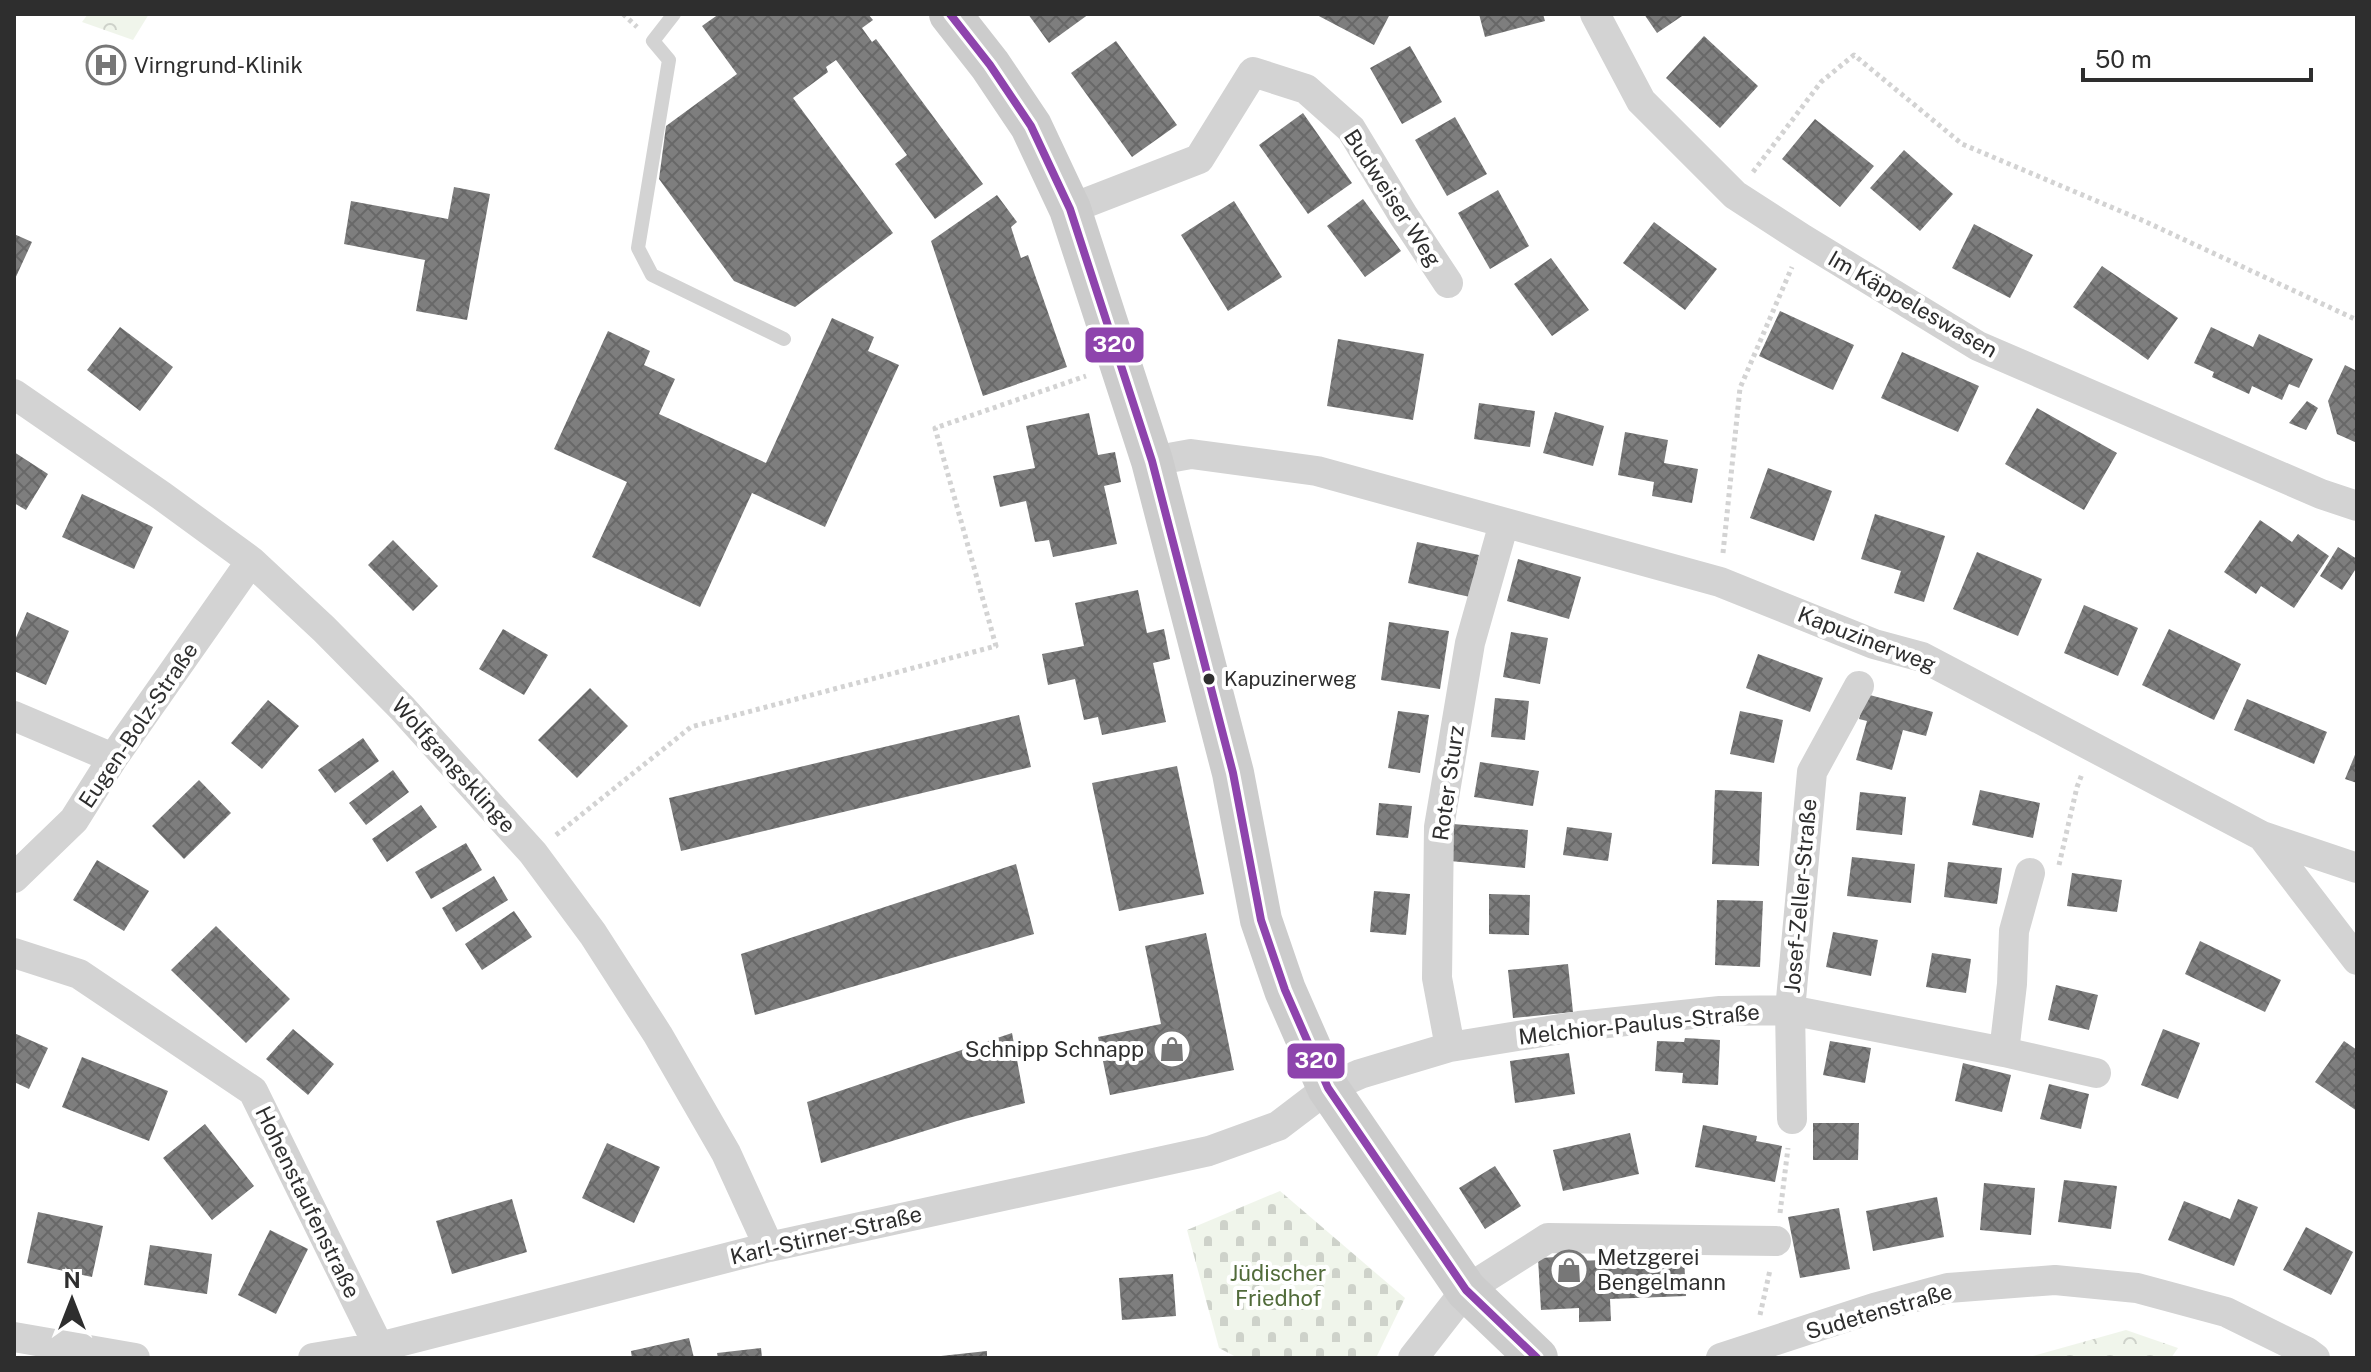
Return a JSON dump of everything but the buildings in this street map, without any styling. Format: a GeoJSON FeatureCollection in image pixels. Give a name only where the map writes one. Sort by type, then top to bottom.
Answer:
{"type":"FeatureCollection","features":[{"type":"Feature","properties":{"kind":"street"},"geometry":{"type":"LineString","coordinates":[[950,14],[990,65],[1031,126],[1070,209],[1152,461],[1233,773],[1261,920],[1285,990],[1328,1088],[1466,1290],[1537,1358]]}},
{"type":"Feature","properties":{"kind":"street","name":"Im Käppeleswasen"},"geometry":{"type":"LineString","coordinates":[[1595,14],[1641,101],[1735,195],[1803,239],[1978,346],[2321,494],[2357,506]]}},
{"type":"Feature","properties":{"kind":"street","name":"Budweiser Weg"},"geometry":{"type":"LineString","coordinates":[[1070,209],[1199,159],[1253,72],[1306,89],[1351,129],[1448,283]]}},
{"type":"Feature","properties":{"kind":"street","name":"Wolfgangsklinge"},"geometry":{"type":"LineString","coordinates":[[14,394],[251,561],[402,708],[533,853],[593,934],[658,1035],[726,1153],[769,1247]]}},
{"type":"Feature","properties":{"kind":"street","name":"Kapuzinerweg"},"geometry":{"type":"LineString","coordinates":[[1152,461],[1191,454],[1317,471],[1720,582],[1874,644],[1922,657],[2262,836],[2357,960]]}},
{"type":"Feature","properties":{"kind":"street","name":"Roter Sturz"},"geometry":{"type":"LineString","coordinates":[[1450,1047],[1437,978],[1439,827],[1470,643],[1504,523]]}},
{"type":"Feature","properties":{"kind":"street","name":"Eugen-Bolz-Straße"},"geometry":{"type":"LineString","coordinates":[[14,878],[74,820],[113,758],[251,561]]}},
{"type":"Feature","properties":{"kind":"street","name":"Josef-Zeller-Straße"},"geometry":{"type":"LineString","coordinates":[[1792,1119],[1790,1010],[1812,772],[1859,686]]}},
{"type":"Feature","properties":{"kind":"street"},"geometry":{"type":"LineString","coordinates":[[14,716],[113,758]]}},
{"type":"Feature","properties":{"kind":"street"},"geometry":{"type":"LineString","coordinates":[[2262,836],[2357,868]]}},
{"type":"Feature","properties":{"kind":"street"},"geometry":{"type":"LineString","coordinates":[[2004,1052],[2014,931],[2030,873]]}},
{"type":"Feature","properties":{"kind":"street","name":"Hohenstaufenstraße"},"geometry":{"type":"LineString","coordinates":[[14,953],[79,974],[253,1091],[379,1347]]}},
{"type":"Feature","properties":{"kind":"street","name":"Melchior-Paulus-Straße"},"geometry":{"type":"LineString","coordinates":[[1328,1088],[1360,1074],[1450,1047],[1579,1026],[1720,1011],[1790,1010],[2096,1073]]}},
{"type":"Feature","properties":{"kind":"street","name":"Karl-Stirner-Straße"},"geometry":{"type":"LineString","coordinates":[[313,1358],[379,1347],[769,1247],[1209,1151],[1278,1126],[1328,1088]]}},
{"type":"Feature","properties":{"kind":"street"},"geometry":{"type":"LineString","coordinates":[[1413,1358],[1466,1290],[1548,1238],[1776,1241]]}},
{"type":"Feature","properties":{"kind":"street","name":"Sudetenstraße"},"geometry":{"type":"LineString","coordinates":[[1721,1358],[1874,1308],[1948,1288],[2055,1280],[2137,1288],[2226,1312],[2315,1358]]}},
{"type":"Feature","properties":{"kind":"street"},"geometry":{"type":"LineString","coordinates":[[14,1337],[135,1358]]}},
{"type":"Feature","properties":{"kind":"lane"},"geometry":{"type":"LineString","coordinates":[[674,14],[653,41],[669,60],[638,248],[652,275],[784,339]]}},
{"type":"Feature","properties":{"kind":"path"},"geometry":{"type":"LineString","coordinates":[[1735,195],[1821,82],[1854,55],[1962,144],[2144,221],[2357,320]]}},
{"type":"Feature","properties":{"kind":"path"},"geometry":{"type":"LineString","coordinates":[[1720,582],[1740,388],[1803,239]]}},
{"type":"Feature","properties":{"kind":"path"},"geometry":{"type":"LineString","coordinates":[[533,853],[691,727],[996,646],[935,428],[1121,364]]}},
{"type":"Feature","properties":{"kind":"path"},"geometry":{"type":"LineString","coordinates":[[2030,873],[2056,874],[2077,787]]}},
{"type":"Feature","properties":{"kind":"green space"},"geometry":{"type":"Polygon","coordinates":[[[88,14],[149,14],[133,40],[82,22],[88,14]]]}},
{"type":"Feature","properties":{"kind":"green space","name":"Jüdischer Friedhof"},"geometry":{"type":"Polygon","coordinates":[[[1280,1191],[1405,1298],[1376,1358],[1238,1358],[1219,1348],[1187,1230],[1280,1191]]]}},
{"type":"Feature","properties":{"kind":"green space"},"geometry":{"type":"Polygon","coordinates":[[[2126,1330],[2178,1348],[2171,1358],[2026,1358],[2126,1330]]]}},
{"type":"Feature","properties":{"kind":"transit line","name":"320"},"geometry":{"type":"LineString","coordinates":[[950,14],[990,65],[1031,126],[1070,209],[1152,461],[1233,773],[1261,920],[1285,990],[1328,1088],[1466,1290],[1537,1358]]}},
{"type":"Feature","properties":{"kind":"place","name":"Virngrund-Klinik"},"geometry":{"type":"Point","coordinates":[106,65]}},
{"type":"Feature","properties":{"kind":"place","name":"Kapuzinerweg"},"geometry":{"type":"Point","coordinates":[1209,679]}},
{"type":"Feature","properties":{"kind":"place","name":"Schnipp Schnapp"},"geometry":{"type":"Point","coordinates":[1172,1049]}},
{"type":"Feature","properties":{"kind":"place","name":"Metzgerei Bengelmann"},"geometry":{"type":"Point","coordinates":[1569,1270]}}]}
